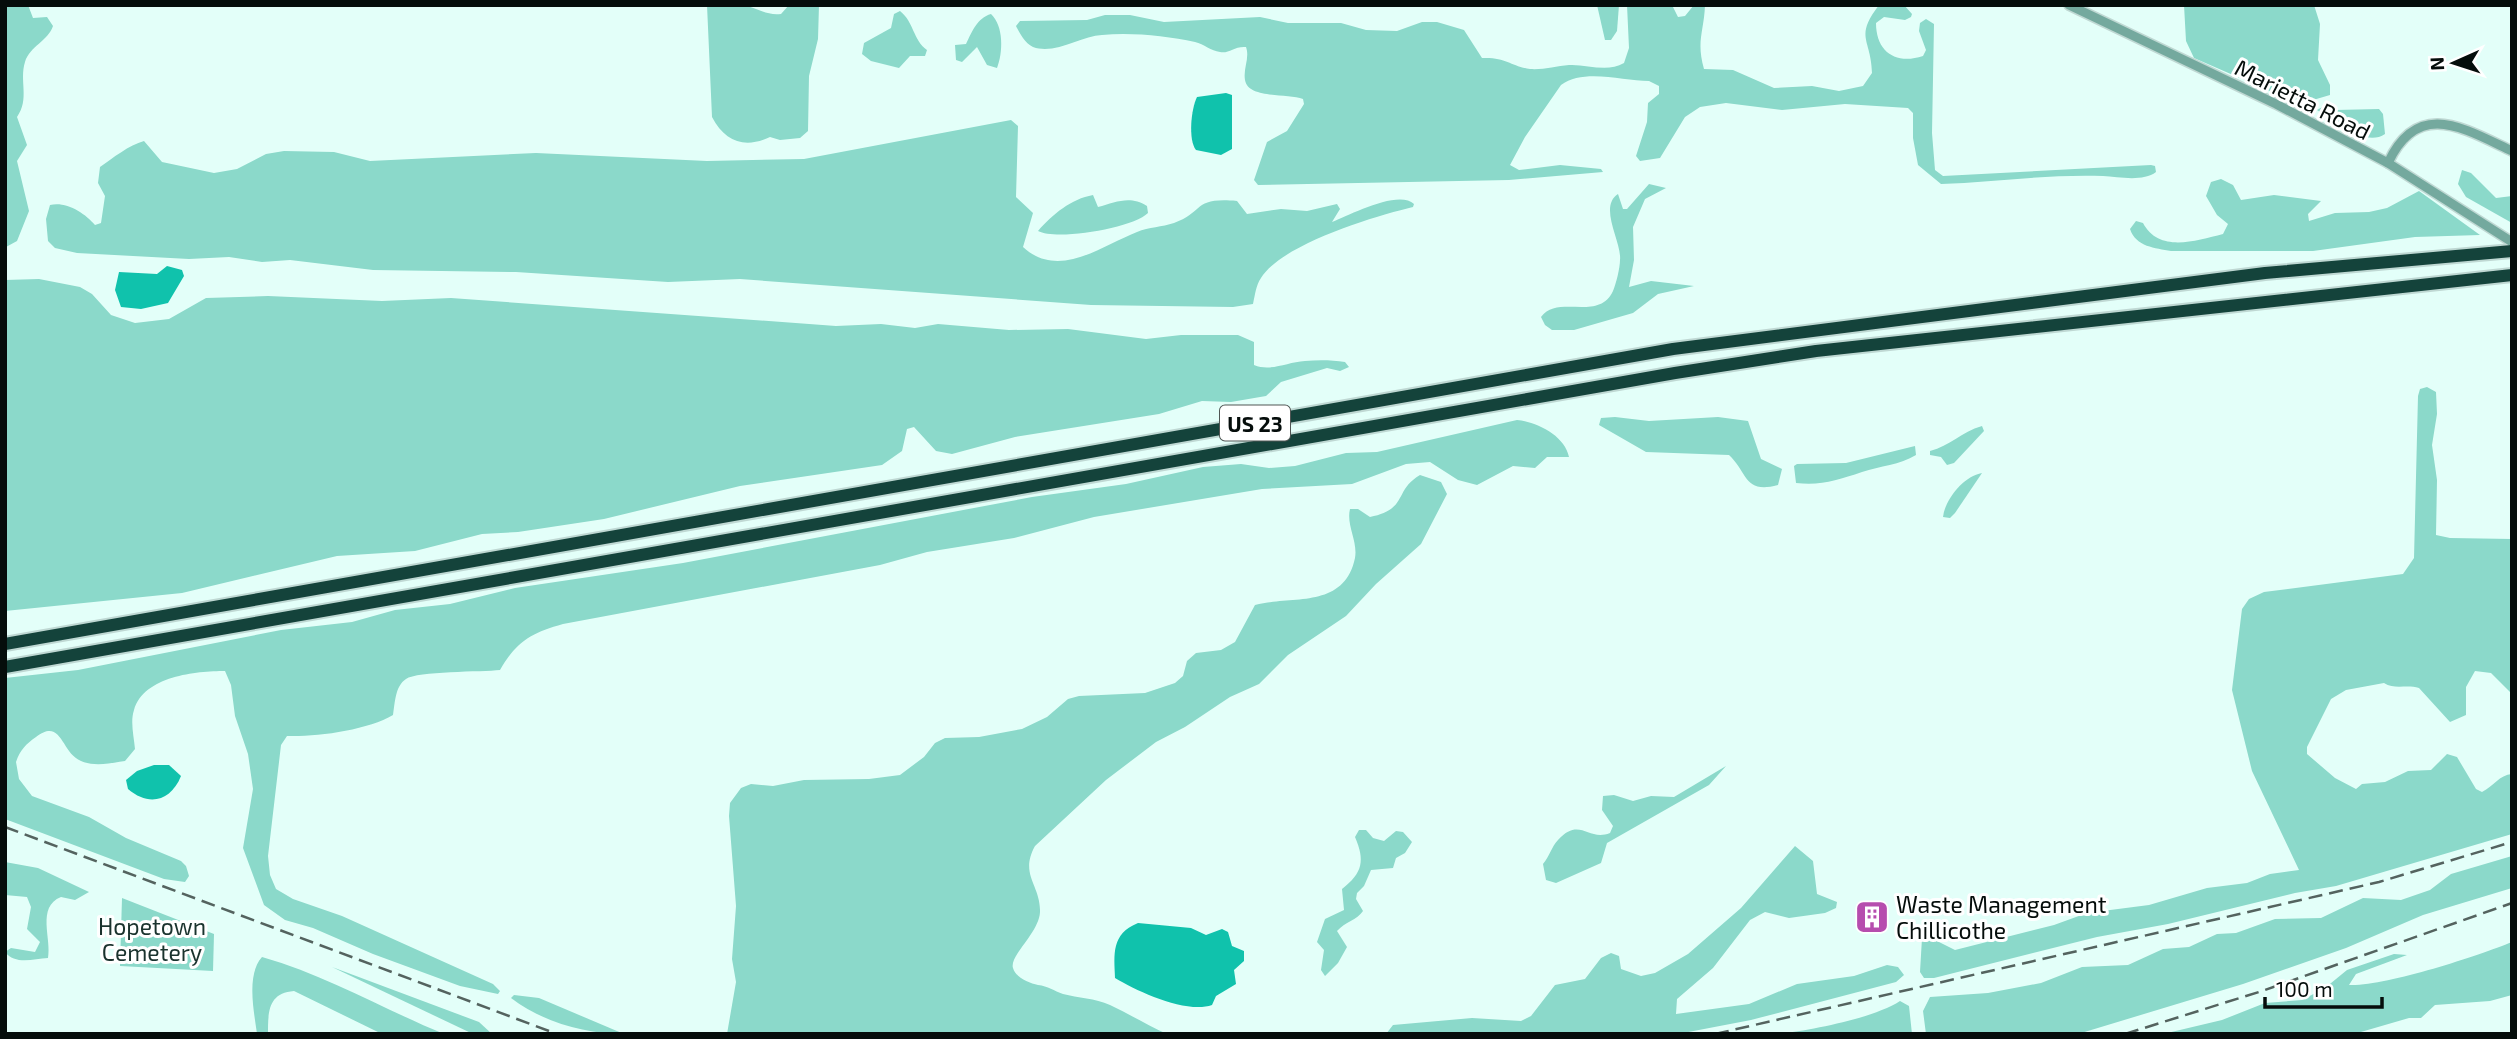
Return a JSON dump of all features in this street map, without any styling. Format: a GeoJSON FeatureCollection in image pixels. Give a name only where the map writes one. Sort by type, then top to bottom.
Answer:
{"type":"FeatureCollection","features":[{"type":"Feature","properties":{"kind":"highway","name":"US 23"},"geometry":{"type":"LineString","coordinates":[[5,643],[1673,349],[2265,274],[2512,251]]}},
{"type":"Feature","properties":{"kind":"highway","name":"US 23"},"geometry":{"type":"LineString","coordinates":[[5,667],[1675,373],[1816,351],[2512,275]]}},
{"type":"Feature","properties":{"kind":"street","name":"Marietta Road"},"geometry":{"type":"LineString","coordinates":[[2069,5],[2276,104],[2388,163],[2512,242]]}},
{"type":"Feature","properties":{"kind":"street"},"geometry":{"type":"LineString","coordinates":[[2388,163],[2408,134],[2433,123],[2465,129],[2512,151]]}},
{"type":"Feature","properties":{"kind":"green space"},"geometry":{"type":"Polygon","coordinates":[[[738,4],[766,13],[781,14],[789,5],[819,5],[818,39],[809,76],[808,131],[800,138],[780,140],[770,137],[744,143],[729,137],[717,126],[712,117],[707,5],[738,4]]]}},
{"type":"Feature","properties":{"kind":"green space"},"geometry":{"type":"Polygon","coordinates":[[[5,5],[28,5],[33,18],[47,17],[53,26],[27,56],[23,69],[24,97],[17,117],[27,145],[17,161],[29,211],[17,241],[6,247],[5,5]]]}},
{"type":"Feature","properties":{"kind":"green space"},"geometry":{"type":"Polygon","coordinates":[[[1597,5],[1619,5],[1617,31],[1611,40],[1605,40],[1597,5]]]}},
{"type":"Feature","properties":{"kind":"green space"},"geometry":{"type":"Polygon","coordinates":[[[1627,5],[1672,5],[1678,17],[1685,16],[1694,5],[1705,5],[1701,44],[1704,69],[1733,70],[1774,88],[1812,86],[1839,91],[1863,86],[1872,73],[1866,32],[1871,16],[1879,5],[1904,5],[1912,14],[1911,17],[1905,20],[1884,17],[1876,23],[1877,33],[1889,54],[1904,59],[1913,58],[1923,56],[1926,50],[1919,31],[1920,23],[1926,19],[1934,24],[1932,133],[1935,170],[1943,176],[2151,165],[2155,166],[2156,172],[2138,178],[2062,176],[1941,184],[1918,165],[1913,138],[1913,113],[1908,108],[1845,104],[1782,110],[1726,103],[1700,107],[1685,117],[1660,158],[1640,161],[1636,156],[1647,122],[1648,103],[1659,94],[1659,86],[1649,81],[1592,76],[1570,80],[1561,85],[1525,137],[1510,165],[1519,170],[1560,165],[1601,169],[1603,172],[1509,180],[1258,185],[1254,180],[1267,142],[1287,131],[1304,104],[1303,99],[1260,93],[1248,86],[1245,80],[1246,47],[1220,52],[1184,40],[1113,34],[1041,49],[1028,43],[1016,26],[1020,21],[1087,20],[1105,15],[1130,15],[1164,22],[1260,17],[1288,23],[1341,23],[1366,30],[1397,31],[1422,22],[1437,22],[1464,30],[1482,58],[1497,59],[1530,69],[1569,65],[1604,68],[1624,63],[1629,48],[1627,5]]]}},
{"type":"Feature","properties":{"kind":"green space"},"geometry":{"type":"Polygon","coordinates":[[[2184,5],[2314,5],[2320,24],[2318,60],[2330,85],[2330,95],[2313,100],[2288,99],[2194,58],[2186,41],[2184,5]]]}},
{"type":"Feature","properties":{"kind":"green space"},"geometry":{"type":"Polygon","coordinates":[[[900,11],[927,50],[925,56],[910,56],[899,68],[871,61],[862,54],[864,43],[891,28],[894,14],[900,11]]]}},
{"type":"Feature","properties":{"kind":"green space"},"geometry":{"type":"Polygon","coordinates":[[[991,14],[998,25],[1001,40],[997,68],[987,65],[977,47],[962,62],[956,60],[955,45],[966,44],[979,22],[991,14]]]}},
{"type":"Feature","properties":{"kind":"green space"},"geometry":{"type":"Polygon","coordinates":[[[2324,106],[2335,110],[2379,109],[2383,114],[2385,134],[2368,138],[2350,131],[2317,110],[2324,106]]]}},
{"type":"Feature","properties":{"kind":"green space"},"geometry":{"type":"Polygon","coordinates":[[[1011,120],[1018,126],[1016,197],[1033,213],[1023,247],[1051,261],[1080,257],[1142,230],[1174,223],[1205,203],[1213,201],[1237,201],[1247,214],[1281,209],[1307,211],[1337,204],[1340,209],[1332,222],[1386,201],[1407,200],[1414,204],[1413,207],[1331,233],[1288,254],[1261,278],[1253,304],[1233,307],[1091,305],[740,279],[668,282],[516,272],[373,270],[290,260],[262,262],[229,257],[189,259],[77,253],[55,248],[48,241],[46,219],[50,205],[69,206],[81,212],[95,225],[101,223],[105,196],[98,183],[100,167],[144,141],[162,162],[214,173],[237,169],[266,154],[284,151],[334,152],[370,161],[536,153],[707,161],[804,159],[1011,120]]]}},
{"type":"Feature","properties":{"kind":"green space"},"geometry":{"type":"Polygon","coordinates":[[[2462,170],[2471,173],[2496,198],[2512,196],[2512,223],[2466,197],[2458,184],[2462,170]]]}},
{"type":"Feature","properties":{"kind":"green space"},"geometry":{"type":"Polygon","coordinates":[[[2221,179],[2233,185],[2241,200],[2274,195],[2321,201],[2308,214],[2309,221],[2335,213],[2369,212],[2387,208],[2419,191],[2480,235],[2415,237],[2313,251],[2171,251],[2147,246],[2133,235],[2130,229],[2136,221],[2143,223],[2150,232],[2168,242],[2190,242],[2223,234],[2228,224],[2217,215],[2206,196],[2211,182],[2221,179]]]}},
{"type":"Feature","properties":{"kind":"green space"},"geometry":{"type":"Polygon","coordinates":[[[1649,184],[1666,188],[1645,199],[1633,227],[1634,260],[1629,287],[1651,281],[1694,286],[1658,294],[1633,313],[1574,330],[1552,330],[1545,325],[1541,317],[1548,311],[1598,305],[1607,300],[1613,291],[1618,276],[1620,253],[1610,216],[1612,200],[1618,194],[1623,209],[1627,209],[1649,184]]]}},
{"type":"Feature","properties":{"kind":"green space"},"geometry":{"type":"Polygon","coordinates":[[[1093,195],[1098,207],[1123,200],[1135,201],[1147,206],[1148,213],[1127,224],[1077,234],[1048,234],[1038,231],[1063,208],[1093,195]]]}},
{"type":"Feature","properties":{"kind":"green space"},"geometry":{"type":"Polygon","coordinates":[[[39,279],[80,287],[92,294],[111,315],[135,323],[169,319],[206,298],[268,296],[382,301],[451,298],[836,326],[881,324],[915,328],[938,324],[1009,330],[1068,329],[1146,339],[1181,335],[1238,335],[1254,342],[1254,365],[1260,367],[1320,360],[1345,362],[1349,367],[1340,371],[1327,368],[1281,382],[1266,396],[1231,402],[1202,401],[1159,414],[1015,437],[952,454],[936,451],[914,427],[907,429],[902,451],[882,465],[740,486],[604,519],[518,532],[482,534],[415,551],[337,556],[182,593],[5,611],[5,280],[39,279]]]}},
{"type":"Feature","properties":{"kind":"green space"},"geometry":{"type":"Polygon","coordinates":[[[2427,387],[2436,392],[2437,414],[2432,445],[2437,480],[2436,535],[2450,538],[2512,539],[2512,694],[2491,673],[2475,671],[2466,687],[2466,715],[2450,722],[2419,688],[2384,683],[2346,690],[2331,699],[2307,747],[2307,754],[2335,778],[2356,789],[2362,784],[2385,782],[2408,771],[2431,770],[2447,754],[2457,757],[2476,789],[2482,792],[2504,776],[2512,774],[2512,834],[2336,886],[2295,893],[2168,924],[2097,937],[1934,978],[1924,978],[1920,972],[1922,938],[1929,937],[1955,950],[2054,925],[2087,913],[2149,905],[2207,888],[2247,883],[2270,874],[2299,870],[2252,771],[2232,690],[2242,609],[2249,599],[2264,592],[2403,574],[2414,558],[2418,396],[2420,389],[2427,387]]]}},
{"type":"Feature","properties":{"kind":"green space"},"geometry":{"type":"Polygon","coordinates":[[[1718,417],[1748,421],[1761,459],[1782,469],[1778,485],[1759,487],[1753,484],[1729,455],[1646,452],[1599,425],[1601,418],[1649,421],[1718,417]]]}},
{"type":"Feature","properties":{"kind":"green space"},"geometry":{"type":"Polygon","coordinates":[[[1517,420],[1549,431],[1562,443],[1569,457],[1547,457],[1535,468],[1513,466],[1477,485],[1458,480],[1430,462],[1406,464],[1352,484],[1262,489],[1094,517],[1014,538],[927,552],[880,565],[563,624],[526,640],[512,652],[500,670],[436,673],[406,679],[398,690],[393,715],[370,725],[342,732],[287,736],[281,745],[268,856],[270,875],[276,889],[293,899],[342,916],[493,984],[500,991],[498,994],[460,986],[373,954],[313,928],[285,920],[264,905],[243,848],[253,789],[248,754],[235,716],[231,685],[225,671],[186,674],[148,690],[134,710],[132,724],[135,749],[125,761],[97,764],[81,761],[74,757],[61,739],[51,731],[29,742],[16,762],[19,779],[32,796],[89,817],[126,838],[181,861],[189,876],[185,882],[164,879],[5,819],[5,678],[78,670],[281,630],[352,622],[395,610],[450,604],[515,588],[683,563],[1032,497],[1126,484],[1203,467],[1241,464],[1269,468],[1295,466],[1346,453],[1377,452],[1517,420]]]}},
{"type":"Feature","properties":{"kind":"green space"},"geometry":{"type":"Polygon","coordinates":[[[1982,426],[1984,431],[1954,463],[1947,465],[1941,457],[1930,455],[1930,451],[1982,426]]]}},
{"type":"Feature","properties":{"kind":"green space"},"geometry":{"type":"Polygon","coordinates":[[[1915,446],[1916,455],[1897,463],[1829,482],[1796,483],[1794,466],[1797,464],[1846,463],[1915,446]]]}},
{"type":"Feature","properties":{"kind":"green space"},"geometry":{"type":"Polygon","coordinates":[[[1982,473],[1955,513],[1950,518],[1943,517],[1947,503],[1956,489],[1982,473]]]}},
{"type":"Feature","properties":{"kind":"green space"},"geometry":{"type":"Polygon","coordinates":[[[1420,475],[1441,482],[1447,494],[1421,544],[1376,584],[1346,616],[1288,655],[1259,684],[1230,697],[1185,727],[1156,742],[1106,780],[1035,846],[1029,865],[1040,912],[1035,928],[1015,957],[1015,972],[1031,983],[1110,1005],[1167,1034],[727,1034],[736,982],[732,959],[736,906],[729,816],[730,803],[741,788],[751,784],[773,786],[804,780],[869,779],[900,775],[924,757],[935,743],[945,738],[979,737],[1022,729],[1047,717],[1068,699],[1079,696],[1145,693],[1175,683],[1183,676],[1187,661],[1196,653],[1221,650],[1235,642],[1255,605],[1314,597],[1340,586],[1349,575],[1355,558],[1350,509],[1358,509],[1370,517],[1382,514],[1396,504],[1406,487],[1420,475]]]}},
{"type":"Feature","properties":{"kind":"green space"},"geometry":{"type":"Polygon","coordinates":[[[1726,766],[1709,785],[1607,843],[1601,863],[1556,883],[1546,880],[1543,864],[1556,842],[1566,833],[1578,830],[1596,835],[1610,833],[1613,826],[1602,810],[1603,796],[1614,795],[1633,801],[1651,796],[1674,797],[1726,766]]]}},
{"type":"Feature","properties":{"kind":"green space"},"geometry":{"type":"Polygon","coordinates":[[[1359,830],[1366,830],[1373,838],[1384,841],[1396,831],[1403,832],[1412,842],[1405,853],[1396,858],[1393,868],[1371,870],[1364,886],[1357,893],[1356,899],[1363,911],[1337,931],[1347,947],[1338,963],[1325,976],[1321,970],[1324,950],[1317,942],[1325,919],[1344,910],[1342,889],[1358,872],[1360,866],[1360,853],[1355,837],[1359,830]]]}},
{"type":"Feature","properties":{"kind":"green space"},"geometry":{"type":"Polygon","coordinates":[[[1795,846],[1813,861],[1817,894],[1837,902],[1836,908],[1825,913],[1789,918],[1765,912],[1750,920],[1713,968],[1677,999],[1676,1014],[1749,1004],[1797,984],[1854,976],[1887,965],[1898,967],[1904,975],[1896,982],[1751,1020],[1678,1034],[1386,1034],[1393,1025],[1472,1018],[1521,1021],[1531,1016],[1555,985],[1585,979],[1601,958],[1611,953],[1619,956],[1621,969],[1641,976],[1655,973],[1688,954],[1741,908],[1795,846]]]}},
{"type":"Feature","properties":{"kind":"green space"},"geometry":{"type":"Polygon","coordinates":[[[2512,856],[2512,888],[2423,915],[2346,948],[2243,984],[2078,1034],[1926,1034],[1923,1011],[1930,997],[1988,993],[2041,983],[2082,967],[2128,965],[2163,949],[2189,947],[2217,934],[2236,933],[2275,919],[2321,918],[2363,898],[2401,900],[2430,890],[2451,874],[2512,856]]]}},
{"type":"Feature","properties":{"kind":"green space"},"geometry":{"type":"Polygon","coordinates":[[[5,862],[38,868],[89,892],[75,900],[61,897],[49,908],[48,958],[19,960],[5,952],[11,948],[35,952],[40,942],[27,929],[31,907],[27,897],[5,895],[5,862]]]}},
{"type":"Feature","properties":{"kind":"green space","name":"Hopetown Cemetery"},"geometry":{"type":"Polygon","coordinates":[[[122,898],[214,934],[213,971],[120,966],[122,898]]]}},
{"type":"Feature","properties":{"kind":"green space"},"geometry":{"type":"Polygon","coordinates":[[[2512,942],[2512,995],[2490,1001],[2435,1005],[2421,1018],[2409,1018],[2354,1034],[2163,1034],[2222,1020],[2265,1003],[2302,1000],[2325,988],[2347,970],[2394,954],[2407,955],[2356,974],[2349,985],[2407,976],[2512,942]]]}},
{"type":"Feature","properties":{"kind":"green space"},"geometry":{"type":"Polygon","coordinates":[[[262,957],[332,983],[444,1034],[382,1034],[294,991],[279,995],[274,1000],[269,1011],[268,1034],[257,1034],[253,983],[254,973],[262,957]]]}},
{"type":"Feature","properties":{"kind":"green space"},"geometry":{"type":"Polygon","coordinates":[[[332,967],[479,1022],[492,1034],[473,1034],[332,967]]]}},
{"type":"Feature","properties":{"kind":"green space"},"geometry":{"type":"Polygon","coordinates":[[[514,995],[539,998],[624,1034],[595,1032],[550,1020],[511,998],[514,995]]]}},
{"type":"Feature","properties":{"kind":"green space"},"geometry":{"type":"Polygon","coordinates":[[[1900,1001],[1909,1006],[1912,1034],[1779,1034],[1859,1018],[1900,1001]]]}},
{"type":"Feature","properties":{"kind":"shaded area"},"geometry":{"type":"Polygon","coordinates":[[[1226,93],[1232,95],[1232,149],[1221,155],[1196,150],[1191,124],[1197,97],[1226,93]]]}},
{"type":"Feature","properties":{"kind":"shaded area"},"geometry":{"type":"Polygon","coordinates":[[[167,266],[182,270],[184,276],[168,303],[141,309],[121,307],[115,290],[119,272],[157,274],[167,266]]]}},
{"type":"Feature","properties":{"kind":"shaded area"},"geometry":{"type":"Polygon","coordinates":[[[154,765],[169,765],[181,776],[171,791],[159,799],[151,799],[136,795],[128,789],[126,780],[137,771],[154,765]]]}},
{"type":"Feature","properties":{"kind":"shaded area"},"geometry":{"type":"Polygon","coordinates":[[[1138,923],[1191,928],[1206,935],[1222,929],[1228,932],[1232,946],[1244,951],[1244,961],[1234,970],[1236,984],[1216,996],[1212,1005],[1190,1007],[1149,995],[1115,978],[1116,946],[1123,933],[1138,923]]]}},
{"type":"Feature","properties":{"kind":"railway"},"geometry":{"type":"LineString","coordinates":[[5,827],[557,1034]]}},
{"type":"Feature","properties":{"kind":"railway"},"geometry":{"type":"LineString","coordinates":[[1715,1034],[2379,882],[2512,842]]}},
{"type":"Feature","properties":{"kind":"railway"},"geometry":{"type":"LineString","coordinates":[[2125,1034],[2262,991],[2512,903]]}},
{"type":"Feature","properties":{"kind":"place","name":"Waste Management Chillicothe"},"geometry":{"type":"Point","coordinates":[1872,917]}}]}
